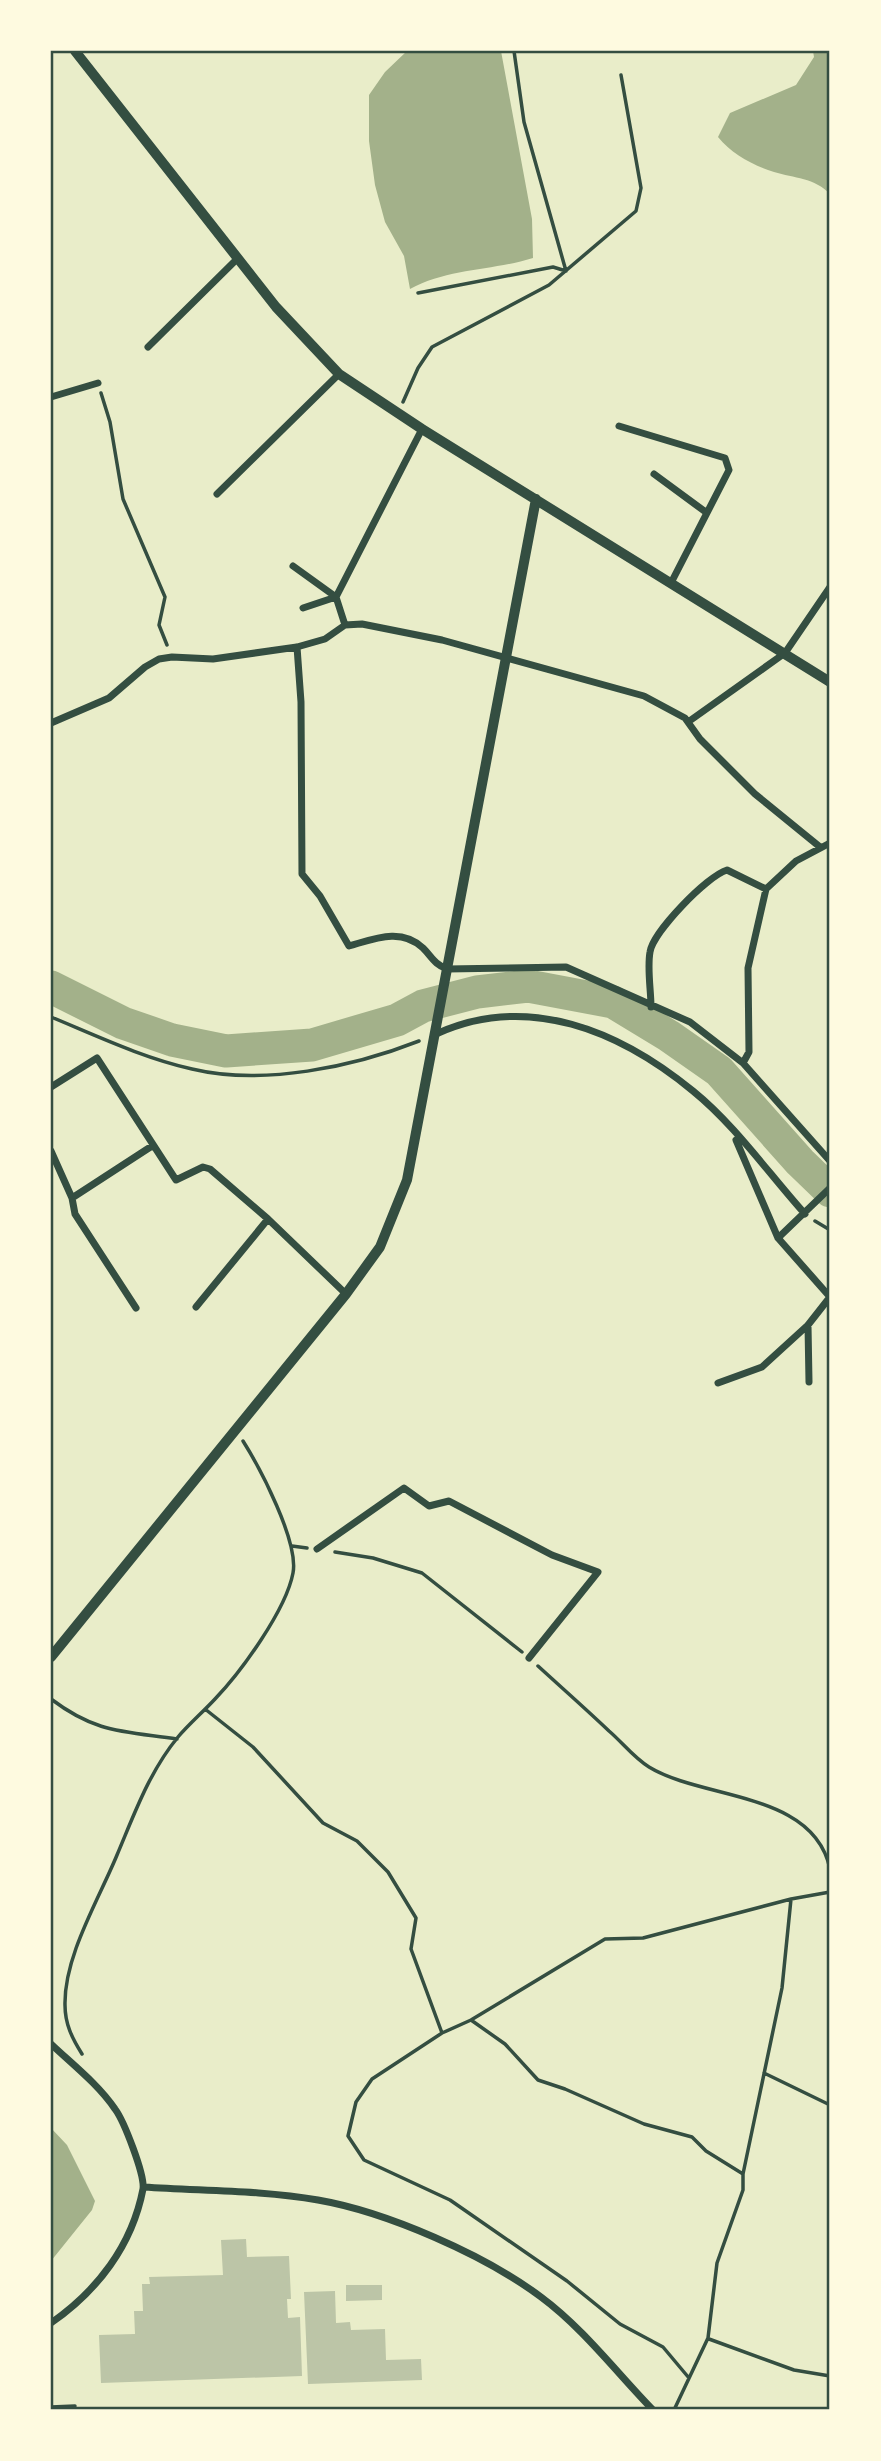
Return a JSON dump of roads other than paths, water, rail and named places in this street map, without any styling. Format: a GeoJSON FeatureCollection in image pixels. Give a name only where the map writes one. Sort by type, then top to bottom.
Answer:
{"type":"FeatureCollection","features":[{"type":"Feature","properties":{"kind":"main road"},"geometry":{"type":"LineString","coordinates":[[75,51],[276,307],[339,374],[398,414],[830,682]]}},
{"type":"Feature","properties":{"kind":"main road"},"geometry":{"type":"LineString","coordinates":[[51,1657],[237,1430],[346,1294],[380,1247],[403,1192],[436,1034],[536,499]]}},
{"type":"Feature","properties":{"kind":"street"},"geometry":{"type":"LineString","coordinates":[[148,347],[237,259]]}},
{"type":"Feature","properties":{"kind":"street"},"geometry":{"type":"LineString","coordinates":[[217,494],[339,374]]}},
{"type":"Feature","properties":{"kind":"street"},"geometry":{"type":"LineString","coordinates":[[51,397],[98,383]]}},
{"type":"Feature","properties":{"kind":"street"},"geometry":{"type":"LineString","coordinates":[[620,426],[725,458],[729,470],[671,583]]}},
{"type":"Feature","properties":{"kind":"street"},"geometry":{"type":"LineString","coordinates":[[303,608],[336,597],[422,429]]}},
{"type":"Feature","properties":{"kind":"street"},"geometry":{"type":"LineString","coordinates":[[654,474],[707,513]]}},
{"type":"Feature","properties":{"kind":"street"},"geometry":{"type":"LineString","coordinates":[[293,566],[336,597],[345,625]]}},
{"type":"Feature","properties":{"kind":"street"},"geometry":{"type":"LineString","coordinates":[[688,722],[785,653],[830,587]]}},
{"type":"Feature","properties":{"kind":"street"},"geometry":{"type":"LineString","coordinates":[[51,723],[109,698],[145,667],[172,657],[213,659],[297,647],[325,639],[345,625],[362,624],[442,640],[644,696],[688,722],[700,739],[755,794],[820,847]]}},
{"type":"Feature","properties":{"kind":"street"},"geometry":{"type":"LineString","coordinates":[[297,647],[301,702],[302,874],[320,896],[349,946],[388,935],[406,937],[422,947],[435,964],[447,969],[566,967],[651,1007],[690,1022],[743,1063],[830,1161]]}},
{"type":"Feature","properties":{"kind":"street"},"geometry":{"type":"LineString","coordinates":[[743,1063],[749,1052],[748,968],[766,889],[779,874],[830,843]]}},
{"type":"Feature","properties":{"kind":"street"},"geometry":{"type":"LineString","coordinates":[[651,1007],[650,950],[657,936],[707,880],[727,870],[766,889]]}},
{"type":"Feature","properties":{"kind":"street"},"geometry":{"type":"LineString","coordinates":[[436,1034],[451,1027],[499,1016],[537,1015],[580,1025],[621,1043],[694,1092],[733,1132],[804,1214]]}},
{"type":"Feature","properties":{"kind":"street"},"geometry":{"type":"LineString","coordinates":[[51,1087],[97,1058],[176,1180],[203,1167],[210,1169],[268,1219],[346,1294]]}},
{"type":"Feature","properties":{"kind":"street"},"geometry":{"type":"LineString","coordinates":[[718,1383],[762,1367],[808,1325],[830,1297],[778,1238],[733,1132]]}},
{"type":"Feature","properties":{"kind":"street"},"geometry":{"type":"LineString","coordinates":[[72,1198],[152,1146]]}},
{"type":"Feature","properties":{"kind":"street"},"geometry":{"type":"LineString","coordinates":[[51,1151],[72,1198],[75,1214],[136,1308]]}},
{"type":"Feature","properties":{"kind":"street"},"geometry":{"type":"LineString","coordinates":[[778,1238],[830,1188]]}},
{"type":"Feature","properties":{"kind":"street"},"geometry":{"type":"LineString","coordinates":[[196,1307],[268,1219]]}},
{"type":"Feature","properties":{"kind":"street"},"geometry":{"type":"LineString","coordinates":[[808,1325],[809,1382]]}},
{"type":"Feature","properties":{"kind":"street"},"geometry":{"type":"LineString","coordinates":[[317,1549],[404,1488],[429,1506],[449,1501],[552,1555],[598,1572],[528,1658]]}},
{"type":"Feature","properties":{"kind":"street"},"geometry":{"type":"LineString","coordinates":[[51,2044],[114,2108],[124,2125],[144,2187],[113,2264],[93,2289],[51,2323]]}},
{"type":"Feature","properties":{"kind":"street"},"geometry":{"type":"LineString","coordinates":[[144,2187],[320,2201],[370,2214],[454,2248],[498,2269],[542,2298],[653,2410]]}},
{"type":"Feature","properties":{"kind":"lane"},"geometry":{"type":"LineString","coordinates":[[51,2407],[75,2406]]}},
{"type":"Feature","properties":{"kind":"waterway"},"geometry":{"type":"LineString","coordinates":[[51,987],[123,1023],[172,1040],[226,1051],[312,1045],[397,1020],[423,1006],[477,992],[528,986],[613,1002],[719,1071],[800,1162],[830,1191]]}}]}
